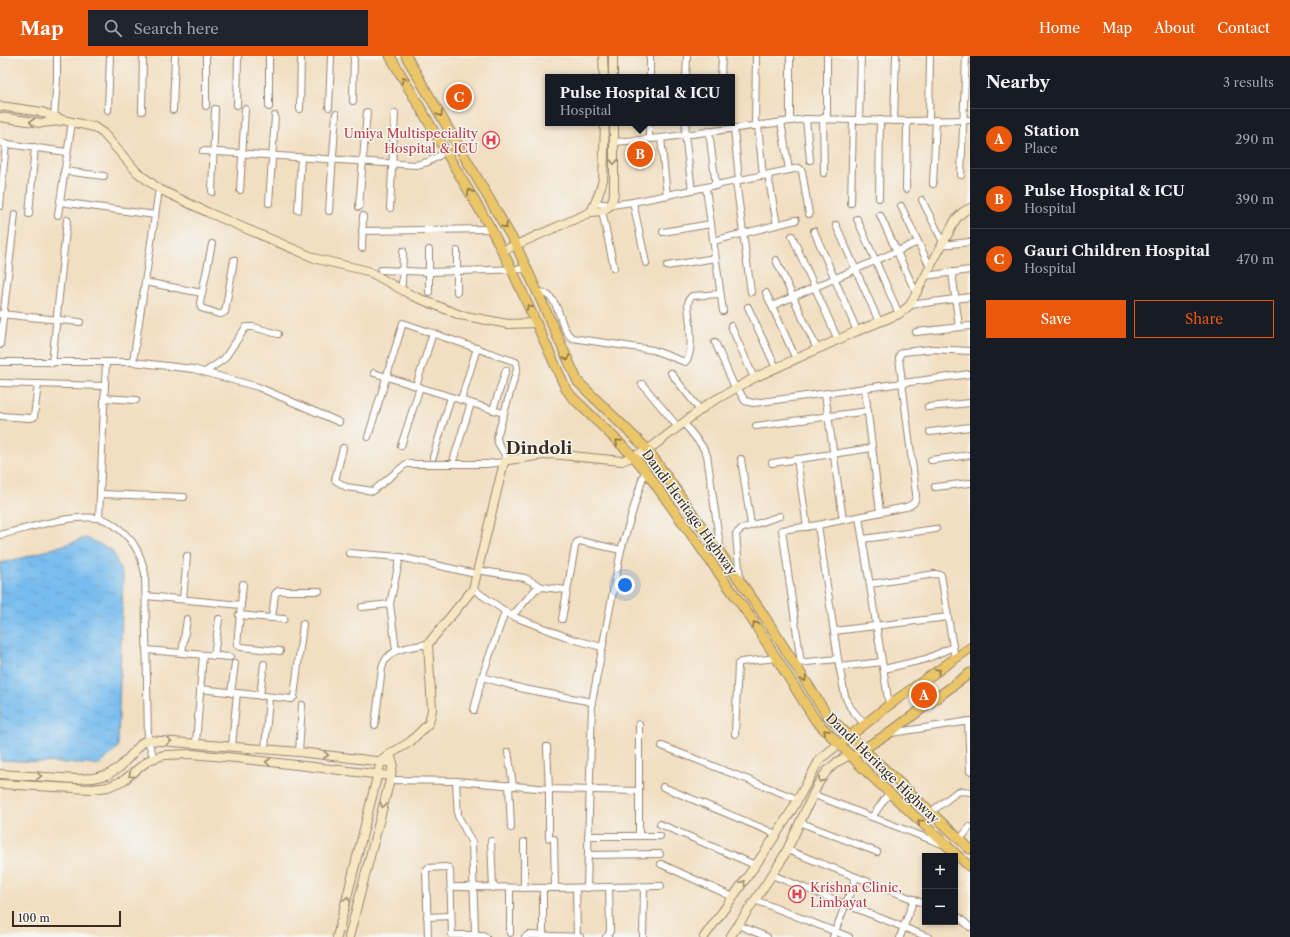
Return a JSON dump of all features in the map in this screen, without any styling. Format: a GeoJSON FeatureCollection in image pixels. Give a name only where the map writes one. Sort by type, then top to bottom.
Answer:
{"type":"FeatureCollection","features":[{"type":"Feature","properties":{"kind":"main road","name":"Dandi Heritage Highway"},"geometry":{"type":"LineString","coordinates":[[390,56],[447,151],[491,229],[512,270],[566,389],[572,397],[633,456],[645,470],[751,618],[816,721],[889,793],[970,867]]}},
{"type":"Feature","properties":{"kind":"main road","name":"Dandi Heritage Highway"},"geometry":{"type":"LineString","coordinates":[[406,56],[516,245],[578,382],[648,450],[798,663],[827,715],[970,849]]}},
{"type":"Feature","properties":{"kind":"main road"},"geometry":{"type":"LineString","coordinates":[[839,744],[890,705],[970,648]]}},
{"type":"Feature","properties":{"kind":"main road"},"geometry":{"type":"LineString","coordinates":[[850,756],[888,734],[970,673]]}},
{"type":"Feature","properties":{"kind":"street"},"geometry":{"type":"LineString","coordinates":[[54,117],[58,66],[57,56]]}},
{"type":"Feature","properties":{"kind":"street"},"geometry":{"type":"LineString","coordinates":[[108,110],[110,56]]}},
{"type":"Feature","properties":{"kind":"street"},"geometry":{"type":"LineString","coordinates":[[142,111],[143,56]]}},
{"type":"Feature","properties":{"kind":"street"},"geometry":{"type":"LineString","coordinates":[[173,110],[175,56]]}},
{"type":"Feature","properties":{"kind":"street"},"geometry":{"type":"LineString","coordinates":[[206,56],[206,106]]}},
{"type":"Feature","properties":{"kind":"street"},"geometry":{"type":"LineString","coordinates":[[237,105],[238,56]]}},
{"type":"Feature","properties":{"kind":"street"},"geometry":{"type":"LineString","coordinates":[[269,56],[269,107]]}},
{"type":"Feature","properties":{"kind":"street"},"geometry":{"type":"LineString","coordinates":[[300,109],[301,56]]}},
{"type":"Feature","properties":{"kind":"street"},"geometry":{"type":"LineString","coordinates":[[329,107],[331,56]]}},
{"type":"Feature","properties":{"kind":"street"},"geometry":{"type":"LineString","coordinates":[[353,101],[354,56]]}},
{"type":"Feature","properties":{"kind":"street"},"geometry":{"type":"LineString","coordinates":[[604,74],[607,56]]}},
{"type":"Feature","properties":{"kind":"street"},"geometry":{"type":"LineString","coordinates":[[607,56],[612,74]]}},
{"type":"Feature","properties":{"kind":"street"},"geometry":{"type":"LineString","coordinates":[[650,56],[650,74]]}},
{"type":"Feature","properties":{"kind":"street"},"geometry":{"type":"LineString","coordinates":[[686,56],[686,74]]}},
{"type":"Feature","properties":{"kind":"street"},"geometry":{"type":"LineString","coordinates":[[721,74],[722,56]]}},
{"type":"Feature","properties":{"kind":"street"},"geometry":{"type":"LineString","coordinates":[[756,56],[757,126],[777,225]]}},
{"type":"Feature","properties":{"kind":"street"},"geometry":{"type":"LineString","coordinates":[[790,56],[790,120]]}},
{"type":"Feature","properties":{"kind":"street"},"geometry":{"type":"LineString","coordinates":[[824,173],[824,118],[827,56]]}},
{"type":"Feature","properties":{"kind":"street"},"geometry":{"type":"LineString","coordinates":[[851,203],[861,56]]}},
{"type":"Feature","properties":{"kind":"street"},"geometry":{"type":"LineString","coordinates":[[894,121],[896,56]]}},
{"type":"Feature","properties":{"kind":"street"},"geometry":{"type":"LineString","coordinates":[[929,120],[930,56]]}},
{"type":"Feature","properties":{"kind":"street"},"geometry":{"type":"LineString","coordinates":[[961,175],[967,120],[966,56]]}},
{"type":"Feature","properties":{"kind":"street"},"geometry":{"type":"LineString","coordinates":[[0,106],[42,112],[71,122],[94,127],[103,133],[137,172],[159,189],[207,212],[318,259],[368,271],[413,296],[460,315],[508,324],[536,323]]}},
{"type":"Feature","properties":{"kind":"street"},"geometry":{"type":"LineString","coordinates":[[212,192],[215,109]]}},
{"type":"Feature","properties":{"kind":"street"},"geometry":{"type":"LineString","coordinates":[[240,190],[245,109]]}},
{"type":"Feature","properties":{"kind":"street"},"geometry":{"type":"LineString","coordinates":[[359,207],[367,112]]}},
{"type":"Feature","properties":{"kind":"street"},"geometry":{"type":"LineString","coordinates":[[390,208],[395,112]]}},
{"type":"Feature","properties":{"kind":"street"},"geometry":{"type":"LineString","coordinates":[[329,211],[336,114]]}},
{"type":"Feature","properties":{"kind":"street"},"geometry":{"type":"LineString","coordinates":[[269,203],[275,116]]}},
{"type":"Feature","properties":{"kind":"street"},"geometry":{"type":"LineString","coordinates":[[0,117],[41,123],[71,122]]}},
{"type":"Feature","properties":{"kind":"street"},"geometry":{"type":"LineString","coordinates":[[615,142],[709,132],[720,126],[734,128],[806,119],[824,118],[894,121],[967,120]]}},
{"type":"Feature","properties":{"kind":"street"},"geometry":{"type":"LineString","coordinates":[[806,119],[810,160]]}},
{"type":"Feature","properties":{"kind":"street"},"geometry":{"type":"LineString","coordinates":[[879,198],[880,120]]}},
{"type":"Feature","properties":{"kind":"street"},"geometry":{"type":"LineString","coordinates":[[933,184],[936,120]]}},
{"type":"Feature","properties":{"kind":"street"},"geometry":{"type":"LineString","coordinates":[[906,189],[907,121]]}},
{"type":"Feature","properties":{"kind":"street"},"geometry":{"type":"LineString","coordinates":[[58,215],[71,122]]}},
{"type":"Feature","properties":{"kind":"street"},"geometry":{"type":"LineString","coordinates":[[781,122],[789,170]]}},
{"type":"Feature","properties":{"kind":"street"},"geometry":{"type":"LineString","coordinates":[[591,212],[603,180],[605,126]]}},
{"type":"Feature","properties":{"kind":"street"},"geometry":{"type":"LineString","coordinates":[[502,251],[591,212],[602,211],[611,205],[614,198],[614,126]]}},
{"type":"Feature","properties":{"kind":"street"},"geometry":{"type":"LineString","coordinates":[[649,126],[649,139]]}},
{"type":"Feature","properties":{"kind":"street"},"geometry":{"type":"LineString","coordinates":[[686,126],[685,134],[692,191]]}},
{"type":"Feature","properties":{"kind":"street"},"geometry":{"type":"LineString","coordinates":[[734,128],[743,233],[751,292]]}},
{"type":"Feature","properties":{"kind":"street"},"geometry":{"type":"LineString","coordinates":[[709,132],[716,186]]}},
{"type":"Feature","properties":{"kind":"street"},"geometry":{"type":"LineString","coordinates":[[661,138],[667,196]]}},
{"type":"Feature","properties":{"kind":"street"},"geometry":{"type":"LineString","coordinates":[[0,206],[3,143],[67,152]]}},
{"type":"Feature","properties":{"kind":"street"},"geometry":{"type":"LineString","coordinates":[[29,214],[35,148]]}},
{"type":"Feature","properties":{"kind":"street"},"geometry":{"type":"LineString","coordinates":[[203,151],[421,165],[447,151]]}},
{"type":"Feature","properties":{"kind":"street"},"geometry":{"type":"LineString","coordinates":[[298,210],[302,158]]}},
{"type":"Feature","properties":{"kind":"street"},"geometry":{"type":"LineString","coordinates":[[595,203],[611,205],[633,202],[799,168],[801,170],[809,214]]}},
{"type":"Feature","properties":{"kind":"street"},"geometry":{"type":"LineString","coordinates":[[64,170],[104,176]]}},
{"type":"Feature","properties":{"kind":"street"},"geometry":{"type":"LineString","coordinates":[[706,188],[722,311]]}},
{"type":"Feature","properties":{"kind":"street"},"geometry":{"type":"LineString","coordinates":[[133,362],[159,189]]}},
{"type":"Feature","properties":{"kind":"street"},"geometry":{"type":"LineString","coordinates":[[922,200],[942,244]]}},
{"type":"Feature","properties":{"kind":"street"},"geometry":{"type":"LineString","coordinates":[[60,202],[155,214]]}},
{"type":"Feature","properties":{"kind":"street"},"geometry":{"type":"LineString","coordinates":[[633,202],[646,263]]}},
{"type":"Feature","properties":{"kind":"street"},"geometry":{"type":"LineString","coordinates":[[901,206],[930,266]]}},
{"type":"Feature","properties":{"kind":"street"},"geometry":{"type":"LineString","coordinates":[[342,448],[335,480],[346,487],[373,491],[406,464],[486,464],[551,454],[622,461],[648,450],[700,410],[754,378],[857,331],[899,314],[910,305],[956,220],[962,212],[970,208]]}},
{"type":"Feature","properties":{"kind":"street"},"geometry":{"type":"LineString","coordinates":[[602,211],[614,268]]}},
{"type":"Feature","properties":{"kind":"street"},"geometry":{"type":"LineString","coordinates":[[0,344],[2,314],[15,214]]}},
{"type":"Feature","properties":{"kind":"street"},"geometry":{"type":"LineString","coordinates":[[880,215],[916,293]]}},
{"type":"Feature","properties":{"kind":"street"},"geometry":{"type":"LineString","coordinates":[[362,248],[363,216]]}},
{"type":"Feature","properties":{"kind":"street"},"geometry":{"type":"LineString","coordinates":[[857,219],[899,314]]}},
{"type":"Feature","properties":{"kind":"street"},"geometry":{"type":"LineString","coordinates":[[52,363],[67,220]]}},
{"type":"Feature","properties":{"kind":"street"},"geometry":{"type":"LineString","coordinates":[[713,241],[796,220]]}},
{"type":"Feature","properties":{"kind":"street"},"geometry":{"type":"LineString","coordinates":[[663,232],[710,224]]}},
{"type":"Feature","properties":{"kind":"street"},"geometry":{"type":"LineString","coordinates":[[836,225],[879,322]]}},
{"type":"Feature","properties":{"kind":"street"},"geometry":{"type":"LineString","coordinates":[[362,231],[491,229]]}},
{"type":"Feature","properties":{"kind":"street"},"geometry":{"type":"LineString","coordinates":[[814,231],[857,331]]}},
{"type":"Feature","properties":{"kind":"street"},"geometry":{"type":"LineString","coordinates":[[792,236],[838,340]]}},
{"type":"Feature","properties":{"kind":"street"},"geometry":{"type":"LineString","coordinates":[[772,306],[918,242]]}},
{"type":"Feature","properties":{"kind":"street"},"geometry":{"type":"LineString","coordinates":[[942,244],[970,242]]}},
{"type":"Feature","properties":{"kind":"street"},"geometry":{"type":"LineString","coordinates":[[212,244],[200,303],[201,308],[204,310],[219,314],[223,313],[234,260]]}},
{"type":"Feature","properties":{"kind":"street"},"geometry":{"type":"LineString","coordinates":[[429,250],[429,292]]}},
{"type":"Feature","properties":{"kind":"street"},"geometry":{"type":"LineString","coordinates":[[457,250],[457,292]]}},
{"type":"Feature","properties":{"kind":"street"},"geometry":{"type":"LineString","coordinates":[[402,284],[403,251]]}},
{"type":"Feature","properties":{"kind":"street"},"geometry":{"type":"LineString","coordinates":[[667,266],[715,258]]}},
{"type":"Feature","properties":{"kind":"street"},"geometry":{"type":"LineString","coordinates":[[776,260],[818,349]]}},
{"type":"Feature","properties":{"kind":"street"},"geometry":{"type":"LineString","coordinates":[[381,270],[429,272],[527,269]]}},
{"type":"Feature","properties":{"kind":"street"},"geometry":{"type":"LineString","coordinates":[[925,276],[970,270]]}},
{"type":"Feature","properties":{"kind":"street"},"geometry":{"type":"LineString","coordinates":[[952,272],[959,327]]}},
{"type":"Feature","properties":{"kind":"street"},"geometry":{"type":"LineString","coordinates":[[145,282],[202,293]]}},
{"type":"Feature","properties":{"kind":"street"},"geometry":{"type":"LineString","coordinates":[[537,291],[548,295],[553,299],[567,332],[572,338],[653,350],[685,362],[688,360],[691,340],[688,304],[689,299],[692,296],[720,294]]}},
{"type":"Feature","properties":{"kind":"street"},"geometry":{"type":"LineString","coordinates":[[766,293],[796,359]]}},
{"type":"Feature","properties":{"kind":"street"},"geometry":{"type":"LineString","coordinates":[[910,305],[970,297]]}},
{"type":"Feature","properties":{"kind":"street"},"geometry":{"type":"LineString","coordinates":[[748,307],[776,368]]}},
{"type":"Feature","properties":{"kind":"street"},"geometry":{"type":"LineString","coordinates":[[2,314],[80,322]]}},
{"type":"Feature","properties":{"kind":"street"},"geometry":{"type":"LineString","coordinates":[[368,437],[403,323],[513,360],[518,365],[497,433],[497,440],[506,461],[476,572],[473,589],[428,644],[396,650],[383,664],[375,725]]}},
{"type":"Feature","properties":{"kind":"street"},"geometry":{"type":"LineString","coordinates":[[731,326],[754,378]]}},
{"type":"Feature","properties":{"kind":"street"},"geometry":{"type":"LineString","coordinates":[[916,332],[970,326]]}},
{"type":"Feature","properties":{"kind":"street"},"geometry":{"type":"LineString","coordinates":[[205,372],[224,359],[246,327],[253,327],[278,334]]}},
{"type":"Feature","properties":{"kind":"street"},"geometry":{"type":"LineString","coordinates":[[401,446],[433,333]]}},
{"type":"Feature","properties":{"kind":"street"},"geometry":{"type":"LineString","coordinates":[[715,342],[736,388],[745,401],[750,403],[970,374]]}},
{"type":"Feature","properties":{"kind":"street"},"geometry":{"type":"LineString","coordinates":[[461,400],[477,348]]}},
{"type":"Feature","properties":{"kind":"street"},"geometry":{"type":"LineString","coordinates":[[838,659],[798,663],[782,532],[784,529],[807,527],[906,508],[913,504],[916,498],[899,358],[901,353],[932,349],[970,351]]}},
{"type":"Feature","properties":{"kind":"street"},"geometry":{"type":"LineString","coordinates":[[0,362],[133,362],[193,369],[258,387],[339,422]]}},
{"type":"Feature","properties":{"kind":"street"},"geometry":{"type":"LineString","coordinates":[[98,518],[106,362]]}},
{"type":"Feature","properties":{"kind":"street"},"geometry":{"type":"LineString","coordinates":[[493,410],[506,370]]}},
{"type":"Feature","properties":{"kind":"street"},"geometry":{"type":"LineString","coordinates":[[374,373],[503,413]]}},
{"type":"Feature","properties":{"kind":"street"},"geometry":{"type":"LineString","coordinates":[[671,373],[700,410]]}},
{"type":"Feature","properties":{"kind":"street"},"geometry":{"type":"LineString","coordinates":[[0,383],[105,386]]}},
{"type":"Feature","properties":{"kind":"street"},"geometry":{"type":"LineString","coordinates":[[0,416],[34,417],[38,384]]}},
{"type":"Feature","properties":{"kind":"street"},"geometry":{"type":"LineString","coordinates":[[642,384],[702,446],[707,455],[722,555]]}},
{"type":"Feature","properties":{"kind":"street"},"geometry":{"type":"LineString","coordinates":[[865,388],[880,512]]}},
{"type":"Feature","properties":{"kind":"street"},"geometry":{"type":"LineString","coordinates":[[825,394],[843,520]]}},
{"type":"Feature","properties":{"kind":"street"},"geometry":{"type":"LineString","coordinates":[[433,457],[451,397]]}},
{"type":"Feature","properties":{"kind":"street"},"geometry":{"type":"LineString","coordinates":[[104,398],[136,400]]}},
{"type":"Feature","properties":{"kind":"street"},"geometry":{"type":"LineString","coordinates":[[928,407],[970,402]]}},
{"type":"Feature","properties":{"kind":"street"},"geometry":{"type":"LineString","coordinates":[[454,458],[471,403]]}},
{"type":"Feature","properties":{"kind":"street"},"geometry":{"type":"LineString","coordinates":[[756,426],[868,411]]}},
{"type":"Feature","properties":{"kind":"street"},"geometry":{"type":"LineString","coordinates":[[930,432],[970,428]]}},
{"type":"Feature","properties":{"kind":"street"},"geometry":{"type":"LineString","coordinates":[[772,463],[872,448]]}},
{"type":"Feature","properties":{"kind":"street"},"geometry":{"type":"LineString","coordinates":[[931,460],[970,455]]}},
{"type":"Feature","properties":{"kind":"street"},"geometry":{"type":"LineString","coordinates":[[741,459],[751,525]]}},
{"type":"Feature","properties":{"kind":"street"},"geometry":{"type":"LineString","coordinates":[[797,459],[807,527]]}},
{"type":"Feature","properties":{"kind":"street"},"geometry":{"type":"LineString","coordinates":[[587,888],[592,702],[621,550],[645,470]]}},
{"type":"Feature","properties":{"kind":"street"},"geometry":{"type":"LineString","coordinates":[[935,488],[970,483]]}},
{"type":"Feature","properties":{"kind":"street"},"geometry":{"type":"LineString","coordinates":[[100,494],[184,497]]}},
{"type":"Feature","properties":{"kind":"street"},"geometry":{"type":"LineString","coordinates":[[741,582],[736,534],[740,529],[780,516]]}},
{"type":"Feature","properties":{"kind":"street"},"geometry":{"type":"LineString","coordinates":[[859,517],[890,705]]}},
{"type":"Feature","properties":{"kind":"street"},"geometry":{"type":"LineString","coordinates":[[0,535],[69,519],[98,518],[112,524],[128,537],[138,551],[145,574],[148,740],[154,758]]}},
{"type":"Feature","properties":{"kind":"street"},"geometry":{"type":"LineString","coordinates":[[818,525],[839,667],[847,704],[865,725]]}},
{"type":"Feature","properties":{"kind":"street"},"geometry":{"type":"LineString","coordinates":[[863,539],[936,529]]}},
{"type":"Feature","properties":{"kind":"street"},"geometry":{"type":"LineString","coordinates":[[562,619],[577,542],[580,541],[621,550]]}},
{"type":"Feature","properties":{"kind":"street"},"geometry":{"type":"LineString","coordinates":[[349,552],[400,557],[476,572],[525,578],[542,587],[567,590]]}},
{"type":"Feature","properties":{"kind":"street"},"geometry":{"type":"LineString","coordinates":[[183,599],[187,556]]}},
{"type":"Feature","properties":{"kind":"street"},"geometry":{"type":"LineString","coordinates":[[396,650],[390,604],[400,557]]}},
{"type":"Feature","properties":{"kind":"street"},"geometry":{"type":"LineString","coordinates":[[870,584],[939,573],[942,577],[955,659]]}},
{"type":"Feature","properties":{"kind":"street"},"geometry":{"type":"LineString","coordinates":[[243,584],[236,643],[238,646],[280,651]]}},
{"type":"Feature","properties":{"kind":"street"},"geometry":{"type":"LineString","coordinates":[[512,616],[535,590],[542,587]]}},
{"type":"Feature","properties":{"kind":"street"},"geometry":{"type":"LineString","coordinates":[[473,589],[512,616],[572,639],[602,647]]}},
{"type":"Feature","properties":{"kind":"street"},"geometry":{"type":"LineString","coordinates":[[272,618],[275,594],[278,591],[319,591]]}},
{"type":"Feature","properties":{"kind":"street"},"geometry":{"type":"LineString","coordinates":[[146,596],[240,605]]}},
{"type":"Feature","properties":{"kind":"street"},"geometry":{"type":"LineString","coordinates":[[362,607],[390,604]]}},
{"type":"Feature","properties":{"kind":"street"},"geometry":{"type":"LineString","coordinates":[[474,710],[482,677],[505,612]]}},
{"type":"Feature","properties":{"kind":"street"},"geometry":{"type":"LineString","coordinates":[[239,615],[284,620]]}},
{"type":"Feature","properties":{"kind":"street"},"geometry":{"type":"LineString","coordinates":[[834,631],[948,616]]}},
{"type":"Feature","properties":{"kind":"street"},"geometry":{"type":"LineString","coordinates":[[182,653],[187,619]]}},
{"type":"Feature","properties":{"kind":"street"},"geometry":{"type":"LineString","coordinates":[[214,656],[219,619]]}},
{"type":"Feature","properties":{"kind":"street"},"geometry":{"type":"LineString","coordinates":[[200,689],[290,699],[294,697],[303,624]]}},
{"type":"Feature","properties":{"kind":"street"},"geometry":{"type":"LineString","coordinates":[[337,937],[379,774],[381,761],[410,742],[428,723],[432,710],[428,644]]}},
{"type":"Feature","properties":{"kind":"street"},"geometry":{"type":"LineString","coordinates":[[884,669],[926,659],[953,646]]}},
{"type":"Feature","properties":{"kind":"street"},"geometry":{"type":"LineString","coordinates":[[146,650],[230,657]]}},
{"type":"Feature","properties":{"kind":"street"},"geometry":{"type":"LineString","coordinates":[[196,744],[203,655]]}},
{"type":"Feature","properties":{"kind":"street"},"geometry":{"type":"LineString","coordinates":[[735,734],[738,664],[741,662],[776,658]]}},
{"type":"Feature","properties":{"kind":"street"},"geometry":{"type":"LineString","coordinates":[[839,667],[882,662]]}},
{"type":"Feature","properties":{"kind":"street"},"geometry":{"type":"LineString","coordinates":[[232,746],[235,663]]}},
{"type":"Feature","properties":{"kind":"street"},"geometry":{"type":"LineString","coordinates":[[260,696],[264,664]]}},
{"type":"Feature","properties":{"kind":"street"},"geometry":{"type":"LineString","coordinates":[[482,677],[524,689],[592,702]]}},
{"type":"Feature","properties":{"kind":"street"},"geometry":{"type":"LineString","coordinates":[[265,749],[269,697]]}},
{"type":"Feature","properties":{"kind":"street"},"geometry":{"type":"LineString","coordinates":[[299,752],[302,705]]}},
{"type":"Feature","properties":{"kind":"street"},"geometry":{"type":"LineString","coordinates":[[888,734],[969,721],[970,771]]}},
{"type":"Feature","properties":{"kind":"street"},"geometry":{"type":"LineString","coordinates":[[639,724],[639,836]]}},
{"type":"Feature","properties":{"kind":"street"},"geometry":{"type":"LineString","coordinates":[[0,774],[76,779],[107,775],[120,767],[143,742],[148,740],[299,752],[392,763]]}},
{"type":"Feature","properties":{"kind":"street"},"geometry":{"type":"LineString","coordinates":[[704,937],[733,898],[776,834],[820,759],[839,744]]}},
{"type":"Feature","properties":{"kind":"street"},"geometry":{"type":"LineString","coordinates":[[662,746],[797,799]]}},
{"type":"Feature","properties":{"kind":"street"},"geometry":{"type":"LineString","coordinates":[[547,747],[551,839],[555,888]]}},
{"type":"Feature","properties":{"kind":"street"},"geometry":{"type":"LineString","coordinates":[[508,752],[511,786],[511,828]]}},
{"type":"Feature","properties":{"kind":"street"},"geometry":{"type":"LineString","coordinates":[[0,784],[92,789],[108,787],[124,780],[149,760],[154,758],[164,755],[191,754],[379,774],[390,778],[456,781],[549,789],[639,791]]}},
{"type":"Feature","properties":{"kind":"street"},"geometry":{"type":"LineString","coordinates":[[348,937],[390,778],[392,763],[390,754]]}},
{"type":"Feature","properties":{"kind":"street"},"geometry":{"type":"LineString","coordinates":[[730,937],[787,850],[818,784],[827,771],[837,762],[850,756]]}},
{"type":"Feature","properties":{"kind":"street"},"geometry":{"type":"LineString","coordinates":[[456,781],[459,819],[472,843],[475,931]]}},
{"type":"Feature","properties":{"kind":"street"},"geometry":{"type":"LineString","coordinates":[[663,787],[776,834]]}},
{"type":"Feature","properties":{"kind":"street"},"geometry":{"type":"LineString","coordinates":[[931,812],[957,792],[970,792]]}},
{"type":"Feature","properties":{"kind":"street"},"geometry":{"type":"LineString","coordinates":[[872,817],[889,793]]}},
{"type":"Feature","properties":{"kind":"street"},"geometry":{"type":"LineString","coordinates":[[812,794],[945,845]]}},
{"type":"Feature","properties":{"kind":"street"},"geometry":{"type":"LineString","coordinates":[[799,822],[877,852]]}},
{"type":"Feature","properties":{"kind":"street"},"geometry":{"type":"LineString","coordinates":[[660,824],[755,866]]}},
{"type":"Feature","properties":{"kind":"street"},"geometry":{"type":"LineString","coordinates":[[960,839],[970,827]]}},
{"type":"Feature","properties":{"kind":"street"},"geometry":{"type":"LineString","coordinates":[[588,836],[660,836]]}},
{"type":"Feature","properties":{"kind":"street"},"geometry":{"type":"LineString","coordinates":[[491,841],[493,888]]}},
{"type":"Feature","properties":{"kind":"street"},"geometry":{"type":"LineString","coordinates":[[524,842],[524,888]]}},
{"type":"Feature","properties":{"kind":"street"},"geometry":{"type":"LineString","coordinates":[[787,850],[922,903]]}},
{"type":"Feature","properties":{"kind":"street"},"geometry":{"type":"LineString","coordinates":[[588,855],[660,854]]}},
{"type":"Feature","properties":{"kind":"street"},"geometry":{"type":"LineString","coordinates":[[660,864],[733,898]]}},
{"type":"Feature","properties":{"kind":"street"},"geometry":{"type":"LineString","coordinates":[[428,937],[426,870],[428,868],[445,867],[449,868],[450,871],[452,936],[483,935],[486,937]]}},
{"type":"Feature","properties":{"kind":"street"},"geometry":{"type":"LineString","coordinates":[[772,875],[928,937]]}},
{"type":"Feature","properties":{"kind":"street"},"geometry":{"type":"LineString","coordinates":[[834,934],[856,876]]}},
{"type":"Feature","properties":{"kind":"street"},"geometry":{"type":"LineString","coordinates":[[455,887],[609,888],[661,886]]}},
{"type":"Feature","properties":{"kind":"street"},"geometry":{"type":"LineString","coordinates":[[643,937],[644,887]]}},
{"type":"Feature","properties":{"kind":"street"},"geometry":{"type":"LineString","coordinates":[[510,888],[510,933]]}},
{"type":"Feature","properties":{"kind":"street"},"geometry":{"type":"LineString","coordinates":[[543,888],[543,936]]}},
{"type":"Feature","properties":{"kind":"street"},"geometry":{"type":"LineString","coordinates":[[576,888],[577,937]]}},
{"type":"Feature","properties":{"kind":"street"},"geometry":{"type":"LineString","coordinates":[[606,937],[610,931],[609,888]]}},
{"type":"Feature","properties":{"kind":"street"},"geometry":{"type":"LineString","coordinates":[[755,900],[834,934],[849,937]]}},
{"type":"Feature","properties":{"kind":"street"},"geometry":{"type":"LineString","coordinates":[[900,937],[914,900]]}},
{"type":"Feature","properties":{"kind":"street"},"geometry":{"type":"LineString","coordinates":[[427,916],[451,916]]}},
{"type":"Feature","properties":{"kind":"street"},"geometry":{"type":"LineString","coordinates":[[958,917],[970,927]]}},
{"type":"Feature","properties":{"kind":"street"},"geometry":{"type":"LineString","coordinates":[[738,925],[758,935],[768,937]]}},
{"type":"Feature","properties":{"kind":"street"},"geometry":{"type":"LineString","coordinates":[[525,937],[528,935],[580,937]]}},
{"type":"Feature","properties":{"kind":"water"},"geometry":{"type":"Polygon","coordinates":[[[86,538],[112,550],[123,577],[118,747],[100,765],[0,760],[0,563],[22,558],[86,538]]]}},
{"type":"Feature","properties":{"kind":"place","name":"Gauri Children Hospital"},"geometry":{"type":"Point","coordinates":[459,97]}},
{"type":"Feature","properties":{"kind":"place","name":"Umiya Multispeciality Hospital & ICU"},"geometry":{"type":"Point","coordinates":[491,140]}},
{"type":"Feature","properties":{"kind":"place","name":"Pulse Hospital & ICU"},"geometry":{"type":"Point","coordinates":[640,154]}},
{"type":"Feature","properties":{"kind":"place","name":"Station"},"geometry":{"type":"Point","coordinates":[924,695]}},
{"type":"Feature","properties":{"kind":"place","name":"Krishna Clinic, Limbayat"},"geometry":{"type":"Point","coordinates":[797,894]}},
{"type":"Feature","properties":{"kind":"district","name":"Dindoli"},"geometry":{"type":"Point","coordinates":[539,448]}}]}
